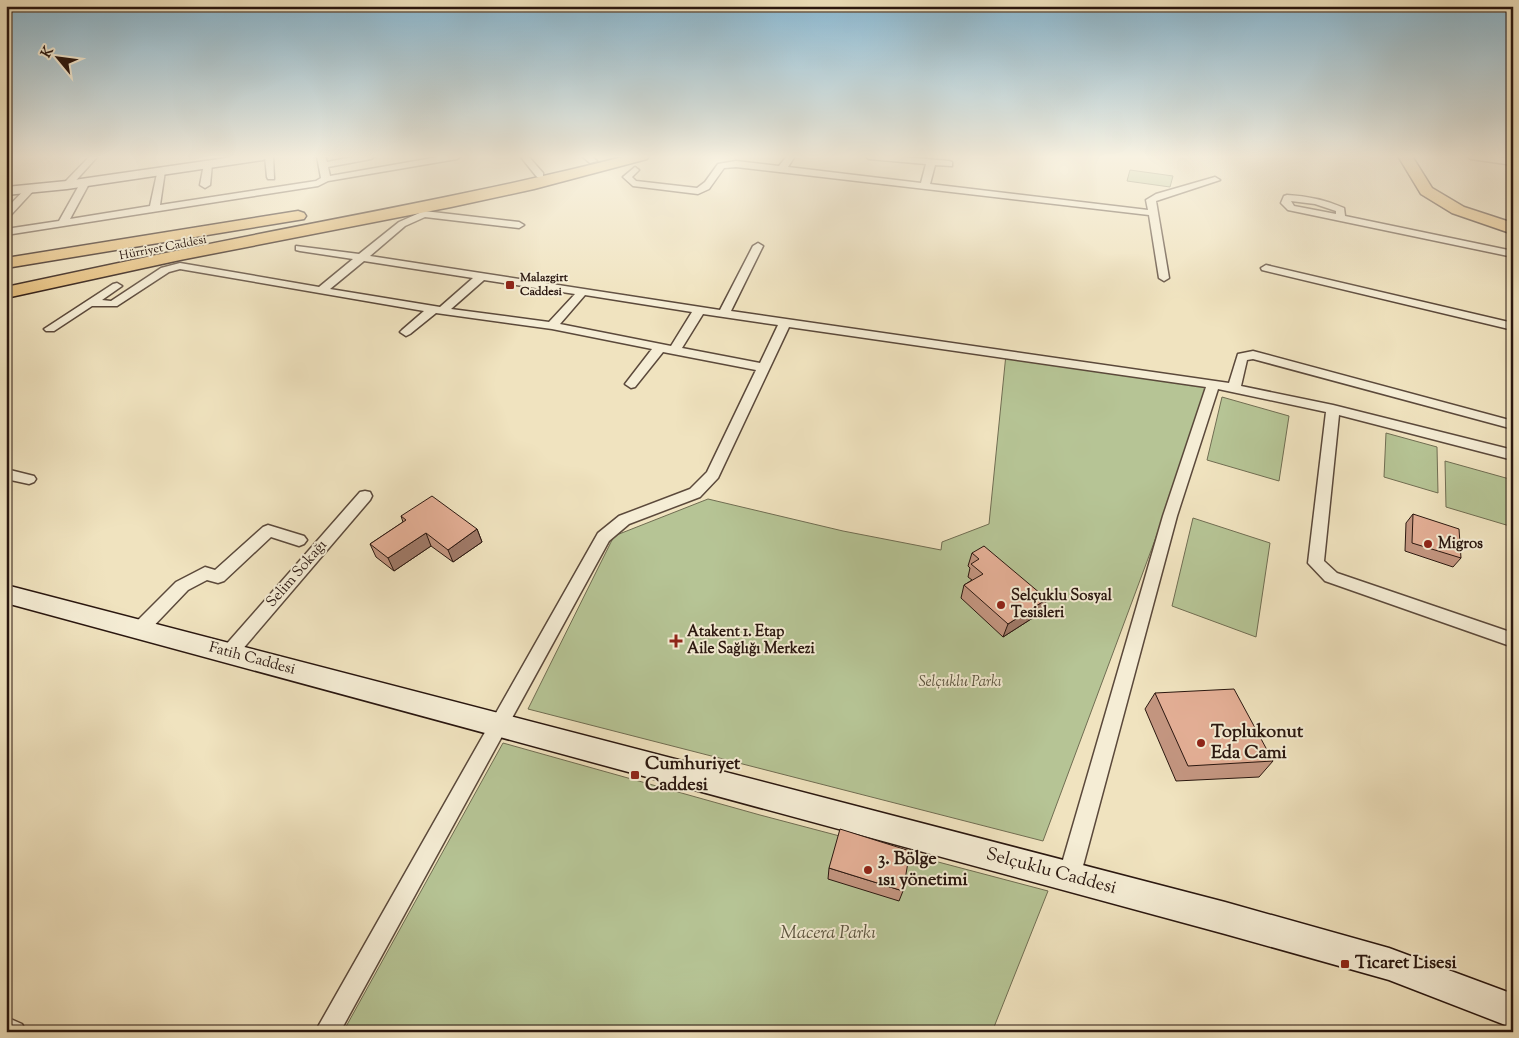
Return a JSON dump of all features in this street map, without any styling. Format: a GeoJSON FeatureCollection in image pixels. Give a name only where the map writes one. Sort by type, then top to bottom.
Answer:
{"type":"FeatureCollection","features":[{"type":"Feature","properties":{"kind":"main road"},"geometry":{"type":"LineString","coordinates":[[7,279],[256,222],[387,204]]}},
{"type":"Feature","properties":{"kind":"main road","name":"Hürriyet Caddesi"},"geometry":{"type":"LineString","coordinates":[[7,279],[163,247],[392,204]]}},
{"type":"Feature","properties":{"kind":"main road","name":"Hürriyet Caddesi"},"geometry":{"type":"LineString","coordinates":[[91,274],[433,204]]}},
{"type":"Feature","properties":{"kind":"main road"},"geometry":{"type":"LineString","coordinates":[[1449,204],[1458,210],[1513,229]]}},
{"type":"Feature","properties":{"kind":"main road"},"geometry":{"type":"LineString","coordinates":[[1464,204],[1513,222]]}},
{"type":"Feature","properties":{"kind":"main road"},"geometry":{"type":"LineString","coordinates":[[300,248],[290,244],[286,238],[287,234],[295,226],[371,209]]}},
{"type":"Feature","properties":{"kind":"main road"},"geometry":{"type":"LineString","coordinates":[[300,248],[299,242],[304,236],[321,227]]}},
{"type":"Feature","properties":{"kind":"main road"},"geometry":{"type":"LineString","coordinates":[[241,244],[300,248]]}},
{"type":"Feature","properties":{"kind":"main road"},"geometry":{"type":"LineString","coordinates":[[7,279],[91,274]]}},
{"type":"Feature","properties":{"kind":"main road"},"geometry":{"type":"LineString","coordinates":[[6,301],[91,274]]}},
{"type":"Feature","properties":{"kind":"street"},"geometry":{"type":"LineString","coordinates":[[6,215],[16,204]]}},
{"type":"Feature","properties":{"kind":"street"},"geometry":{"type":"LineString","coordinates":[[63,223],[73,204]]}},
{"type":"Feature","properties":{"kind":"street"},"geometry":{"type":"LineString","coordinates":[[6,232],[178,204]]}},
{"type":"Feature","properties":{"kind":"street"},"geometry":{"type":"LineString","coordinates":[[1077,204],[1152,213]]}},
{"type":"Feature","properties":{"kind":"street"},"geometry":{"type":"LineString","coordinates":[[1151,204],[1164,278]]}},
{"type":"Feature","properties":{"kind":"street"},"geometry":{"type":"LineString","coordinates":[[1287,204],[1291,208],[1513,254]]}},
{"type":"Feature","properties":{"kind":"street"},"geometry":{"type":"LineString","coordinates":[[1329,204],[1341,210],[1340,218]]}},
{"type":"Feature","properties":{"kind":"street"},"geometry":{"type":"LineString","coordinates":[[322,290],[402,224],[424,214],[520,226]]}},
{"type":"Feature","properties":{"kind":"street"},"geometry":{"type":"LineString","coordinates":[[724,313],[758,246]]}},
{"type":"Feature","properties":{"kind":"street"},"geometry":{"type":"LineString","coordinates":[[300,248],[785,323],[1213,384],[1333,409],[1513,455]]}},
{"type":"Feature","properties":{"kind":"street"},"geometry":{"type":"LineString","coordinates":[[90,303],[113,304],[165,270],[180,266],[438,311],[552,326],[764,368]]}},
{"type":"Feature","properties":{"kind":"street"},"geometry":{"type":"LineString","coordinates":[[1266,268],[1513,328]]}},
{"type":"Feature","properties":{"kind":"street"},"geometry":{"type":"LineString","coordinates":[[406,332],[438,311],[482,276]]}},
{"type":"Feature","properties":{"kind":"street"},"geometry":{"type":"LineString","coordinates":[[50,329],[117,286]]}},
{"type":"Feature","properties":{"kind":"street"},"geometry":{"type":"LineString","coordinates":[[552,326],[582,291]]}},
{"type":"Feature","properties":{"kind":"street"},"geometry":{"type":"LineString","coordinates":[[675,350],[700,309]]}},
{"type":"Feature","properties":{"kind":"street"},"geometry":{"type":"LineString","coordinates":[[326,1032],[603,537],[624,520],[695,493],[713,475],[785,323]]}},
{"type":"Feature","properties":{"kind":"street"},"geometry":{"type":"LineString","coordinates":[[631,384],[660,347]]}},
{"type":"Feature","properties":{"kind":"street"},"geometry":{"type":"LineString","coordinates":[[1234,389],[1242,357],[1252,355],[1513,425]]}},
{"type":"Feature","properties":{"kind":"street"},"geometry":{"type":"LineString","coordinates":[[1069,877],[1170,516],[1213,384]]}},
{"type":"Feature","properties":{"kind":"street"},"geometry":{"type":"LineString","coordinates":[[1333,409],[1316,563],[1331,577],[1513,640]]}},
{"type":"Feature","properties":{"kind":"street"},"geometry":{"type":"LineString","coordinates":[[6,474],[29,479]]}},
{"type":"Feature","properties":{"kind":"street","name":"Selim Sokağı"},"geometry":{"type":"LineString","coordinates":[[229,653],[365,496]]}},
{"type":"Feature","properties":{"kind":"street"},"geometry":{"type":"LineString","coordinates":[[140,629],[182,586],[205,573],[218,577],[268,531],[299,540]]}},
{"type":"Feature","properties":{"kind":"street","name":"Fatih Caddesi"},"geometry":{"type":"LineString","coordinates":[[6,594],[497,724]]}},
{"type":"Feature","properties":{"kind":"street","name":"Selçuklu Caddesi"},"geometry":{"type":"LineString","coordinates":[[497,724],[1225,918],[1389,964],[1513,1011]]}},
{"type":"Feature","properties":{"kind":"street"},"geometry":{"type":"LineString","coordinates":[[6,1029],[14,1032]]}},
{"type":"Feature","properties":{"kind":"green space","name":"Selçuklu Parkı"},"geometry":{"type":"Polygon","coordinates":[[[1006,354],[1213,384],[1043,841],[528,709],[614,536],[708,499],[843,531],[941,550],[942,542],[989,524],[1006,354]]]}},
{"type":"Feature","properties":{"kind":"green space"},"geometry":{"type":"Polygon","coordinates":[[[1222,397],[1289,416],[1279,481],[1207,460],[1222,397]]]}},
{"type":"Feature","properties":{"kind":"green space"},"geometry":{"type":"Polygon","coordinates":[[[1386,433],[1437,447],[1438,493],[1384,477],[1386,433]]]}},
{"type":"Feature","properties":{"kind":"green space"},"geometry":{"type":"Polygon","coordinates":[[[1445,461],[1513,480],[1513,527],[1446,507],[1445,461]]]}},
{"type":"Feature","properties":{"kind":"green space"},"geometry":{"type":"Polygon","coordinates":[[[1193,518],[1270,543],[1256,637],[1172,606],[1193,518]]]}},
{"type":"Feature","properties":{"kind":"green space","name":"Macera Parkı"},"geometry":{"type":"Polygon","coordinates":[[[503,743],[760,815],[1048,891],[992,1032],[343,1032],[503,743]]]}},
{"type":"Feature","properties":{"kind":"building"},"geometry":{"type":"Polygon","coordinates":[[[432,496],[477,529],[448,550],[426,533],[388,558],[370,544],[406,520],[401,516],[432,496]]]}},
{"type":"Feature","properties":{"kind":"building"},"geometry":{"type":"Polygon","coordinates":[[[1413,514],[1459,529],[1461,558],[1412,543],[1413,514]]]}},
{"type":"Feature","properties":{"kind":"building","name":"Selçuklu Sosyal Tesisleri"},"geometry":{"type":"Polygon","coordinates":[[[984,546],[1047,599],[1008,624],[964,585],[983,574],[971,564],[979,559],[972,553],[984,546]]]}},
{"type":"Feature","properties":{"kind":"building"},"geometry":{"type":"Polygon","coordinates":[[[1234,689],[1273,761],[1188,766],[1155,693],[1234,689]]]}},
{"type":"Feature","properties":{"kind":"building","name":"3. Bölge ısı yönetimi"},"geometry":{"type":"Polygon","coordinates":[[[840,829],[910,851],[903,891],[829,868],[840,829]]]}},
{"type":"Feature","properties":{"kind":"place","name":"Malazgirt Caddesi"},"geometry":{"type":"Point","coordinates":[510,285]}},
{"type":"Feature","properties":{"kind":"place","name":"Migros"},"geometry":{"type":"Point","coordinates":[1428,544]}},
{"type":"Feature","properties":{"kind":"place","name":"Selçuklu Sosyal Tesisleri"},"geometry":{"type":"Point","coordinates":[1001,605]}},
{"type":"Feature","properties":{"kind":"place","name":"Atakent 1. Etap Aile Sağlığı Merkezi"},"geometry":{"type":"Point","coordinates":[676,641]}},
{"type":"Feature","properties":{"kind":"place","name":"Toplukonut Eda Cami"},"geometry":{"type":"Point","coordinates":[1201,743]}},
{"type":"Feature","properties":{"kind":"place","name":"Cumhuriyet Caddesi"},"geometry":{"type":"Point","coordinates":[635,775]}},
{"type":"Feature","properties":{"kind":"place","name":"3. Bölge ısı yönetimi"},"geometry":{"type":"Point","coordinates":[868,870]}},
{"type":"Feature","properties":{"kind":"place","name":"Ticaret Lisesi"},"geometry":{"type":"Point","coordinates":[1345,964]}}]}
